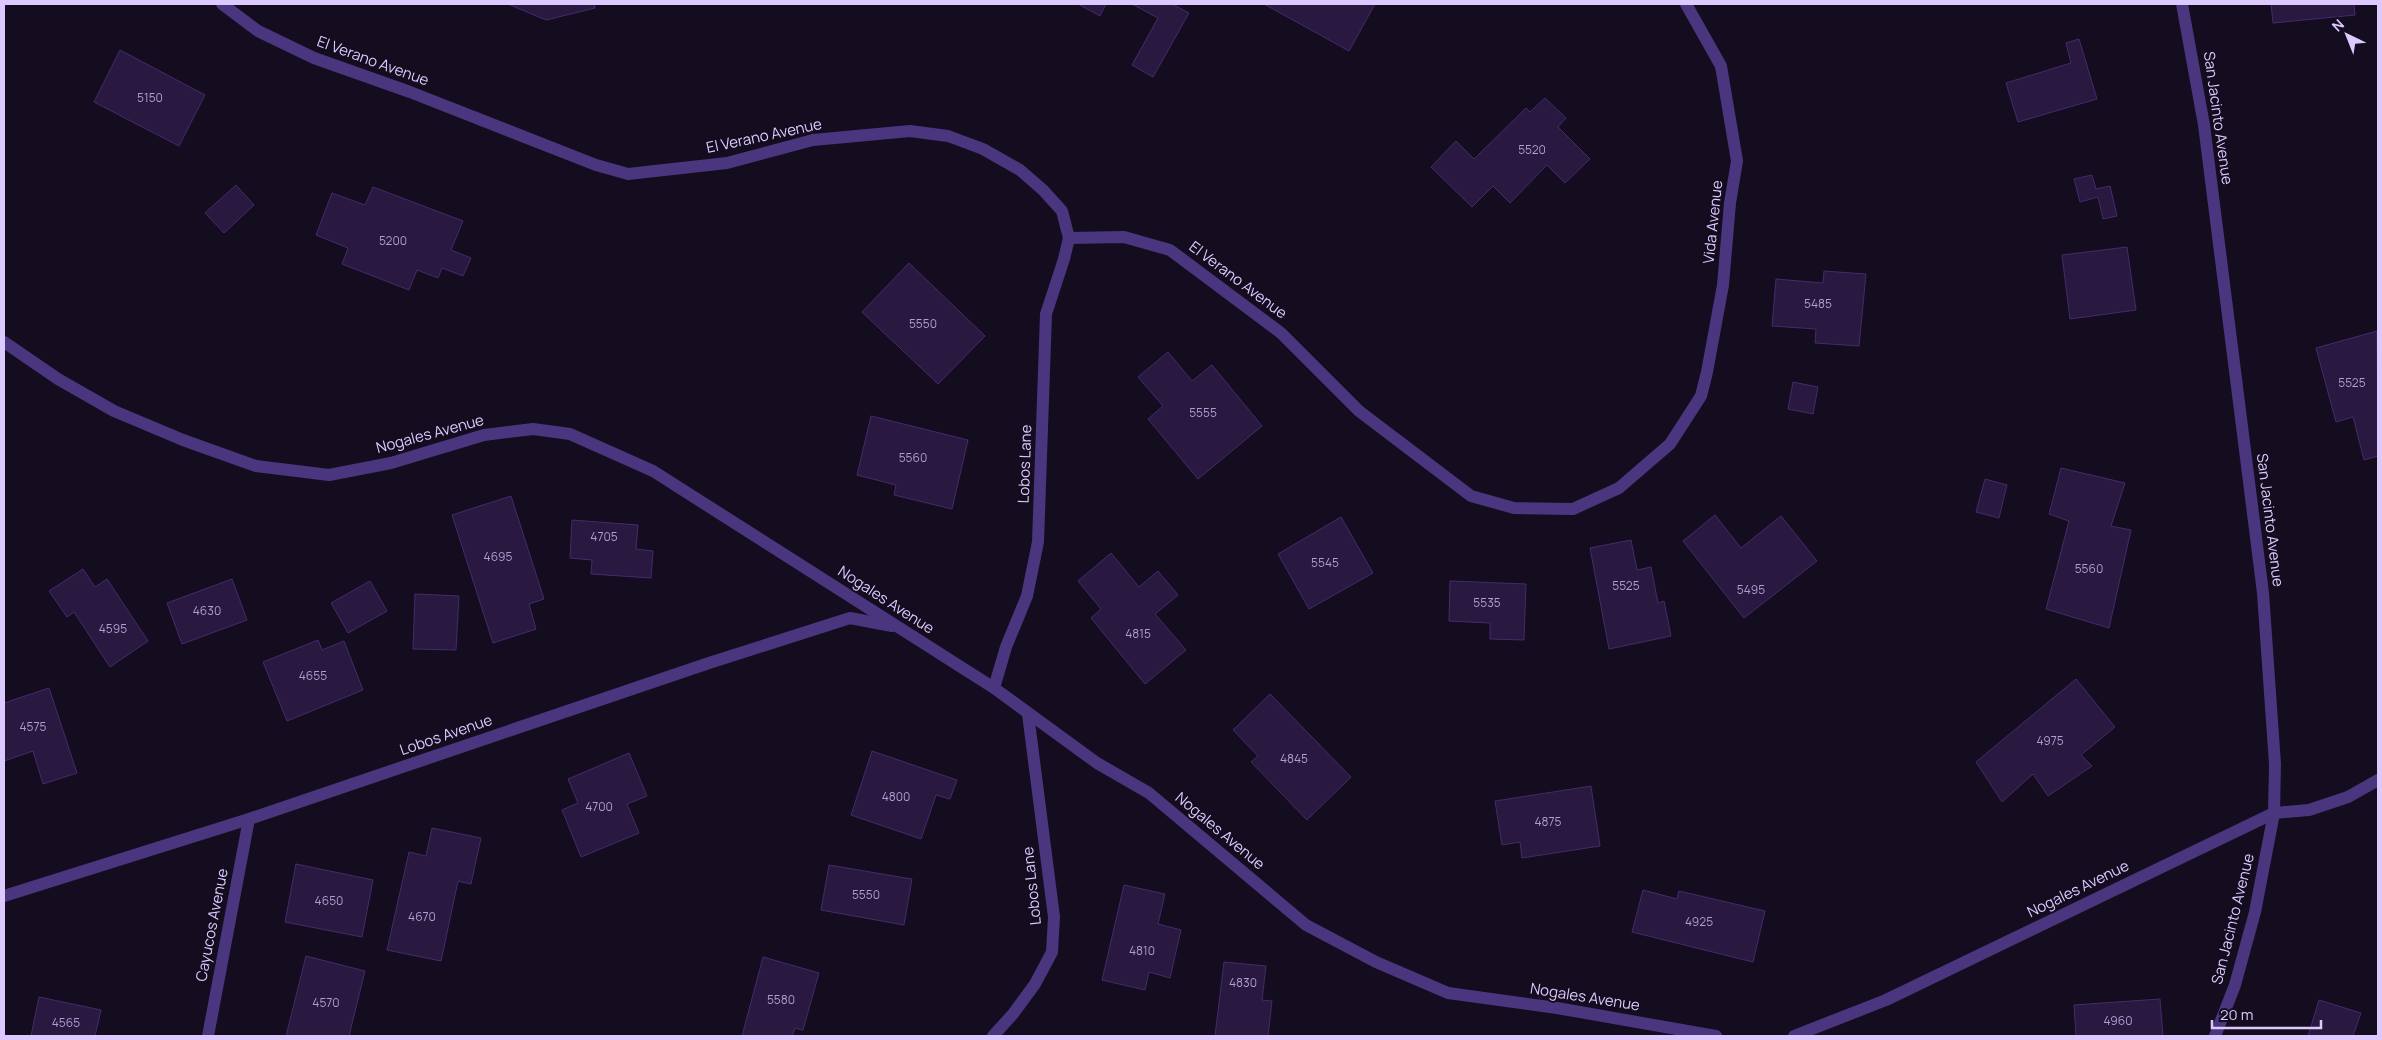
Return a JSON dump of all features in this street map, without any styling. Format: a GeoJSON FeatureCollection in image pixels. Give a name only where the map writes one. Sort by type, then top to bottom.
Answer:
{"type":"FeatureCollection","features":[{"type":"Feature","properties":{"kind":"street","name":"El Verano Avenue"},"geometry":{"type":"LineString","coordinates":[[222,4],[258,31],[314,58],[410,92],[596,165],[628,174],[727,163],[813,140],[910,131],[948,136],[983,149],[1020,170],[1043,190],[1062,211],[1069,238],[1124,237],[1170,250],[1186,260],[1281,333],[1359,411],[1471,496],[1514,508],[1573,509],[1619,488],[1670,444]]}},
{"type":"Feature","properties":{"kind":"street","name":"Vida Avenue"},"geometry":{"type":"LineString","coordinates":[[1670,444],[1701,396],[1707,372],[1723,285],[1730,203],[1736,161],[1722,66],[1686,4]]}},
{"type":"Feature","properties":{"kind":"street","name":"San Jacinto Avenue"},"geometry":{"type":"LineString","coordinates":[[2182,4],[2204,125],[2263,593],[2276,764],[2274,813],[2255,912],[2235,985],[2214,1036]]}},
{"type":"Feature","properties":{"kind":"street","name":"Lobos Lane"},"geometry":{"type":"LineString","coordinates":[[994,688],[1006,647],[1027,596],[1038,542],[1046,314],[1069,238]]}},
{"type":"Feature","properties":{"kind":"street","name":"Nogales Avenue"},"geometry":{"type":"LineString","coordinates":[[4,342],[58,379],[114,411],[183,440],[256,466],[329,475],[391,463],[484,435],[533,429],[570,434],[653,470],[994,688],[1097,763],[1149,793],[1306,925],[1376,962],[1448,993],[1557,1008],[1716,1036]]}},
{"type":"Feature","properties":{"kind":"street","name":"Lobos Avenue"},"geometry":{"type":"LineString","coordinates":[[4,896],[249,820],[700,666],[850,618],[899,627]]}},
{"type":"Feature","properties":{"kind":"street","name":"Lobos Lane"},"geometry":{"type":"LineString","coordinates":[[993,1036],[1013,1014],[1035,984],[1052,952],[1054,917],[1028,714]]}},
{"type":"Feature","properties":{"kind":"street","name":"Nogales Avenue"},"geometry":{"type":"LineString","coordinates":[[1794,1036],[1886,1000],[2274,813],[2309,810],[2348,797],[2378,780]]}},
{"type":"Feature","properties":{"kind":"street","name":"Cayucos Avenue"},"geometry":{"type":"LineString","coordinates":[[208,1036],[249,820]]}},
{"type":"Feature","properties":{"kind":"building"},"geometry":{"type":"Polygon","coordinates":[[[508,4],[594,4],[595,8],[546,20],[508,4]]]}},
{"type":"Feature","properties":{"kind":"building"},"geometry":{"type":"Polygon","coordinates":[[[1078,4],[1106,4],[1100,16],[1078,4]]]}},
{"type":"Feature","properties":{"kind":"building"},"geometry":{"type":"Polygon","coordinates":[[[1132,4],[1172,4],[1189,13],[1153,77],[1132,65],[1158,18],[1132,4]]]}},
{"type":"Feature","properties":{"kind":"building"},"geometry":{"type":"Polygon","coordinates":[[[1264,4],[1375,4],[1349,51],[1264,4]]]}},
{"type":"Feature","properties":{"kind":"building"},"geometry":{"type":"Polygon","coordinates":[[[2271,4],[2354,4],[2355,15],[2273,23],[2271,4]]]}},
{"type":"Feature","properties":{"kind":"building"},"geometry":{"type":"Polygon","coordinates":[[[2079,39],[2097,99],[2018,122],[2006,83],[2071,63],[2066,43],[2079,39]]]}},
{"type":"Feature","properties":{"kind":"building"},"geometry":{"type":"Polygon","coordinates":[[[120,50],[205,95],[179,146],[94,102],[120,50]]]}},
{"type":"Feature","properties":{"kind":"building"},"geometry":{"type":"Polygon","coordinates":[[[1545,98],[1566,118],[1558,127],[1590,159],[1565,183],[1547,165],[1510,203],[1493,186],[1472,207],[1431,167],[1456,141],[1474,159],[1526,108],[1530,112],[1545,98]]]}},
{"type":"Feature","properties":{"kind":"building"},"geometry":{"type":"Polygon","coordinates":[[[2092,175],[2096,189],[2110,186],[2117,216],[2103,219],[2098,197],[2080,202],[2074,179],[2092,175]]]}},
{"type":"Feature","properties":{"kind":"building"},"geometry":{"type":"Polygon","coordinates":[[[236,185],[254,205],[224,233],[205,213],[236,185]]]}},
{"type":"Feature","properties":{"kind":"building"},"geometry":{"type":"Polygon","coordinates":[[[373,187],[463,221],[451,250],[471,258],[463,276],[442,268],[438,278],[417,270],[409,290],[342,264],[348,248],[316,235],[332,193],[365,205],[373,187]]]}},
{"type":"Feature","properties":{"kind":"building"},"geometry":{"type":"Polygon","coordinates":[[[2127,247],[2136,310],[2070,319],[2062,255],[2127,247]]]}},
{"type":"Feature","properties":{"kind":"building"},"geometry":{"type":"Polygon","coordinates":[[[909,263],[985,336],[938,384],[862,312],[909,263]]]}},
{"type":"Feature","properties":{"kind":"building"},"geometry":{"type":"Polygon","coordinates":[[[1824,271],[1866,274],[1859,346],[1815,343],[1816,329],[1772,326],[1776,279],[1823,283],[1824,271]]]}},
{"type":"Feature","properties":{"kind":"building"},"geometry":{"type":"Polygon","coordinates":[[[2377,331],[2378,456],[2364,460],[2353,417],[2336,422],[2316,348],[2377,331]]]}},
{"type":"Feature","properties":{"kind":"building"},"geometry":{"type":"Polygon","coordinates":[[[1168,352],[1192,381],[1212,365],[1262,426],[1198,479],[1148,419],[1163,406],[1138,377],[1168,352]]]}},
{"type":"Feature","properties":{"kind":"building"},"geometry":{"type":"Polygon","coordinates":[[[1793,382],[1818,387],[1813,414],[1788,409],[1793,382]]]}},
{"type":"Feature","properties":{"kind":"building"},"geometry":{"type":"Polygon","coordinates":[[[871,416],[968,440],[952,509],[894,495],[896,485],[857,475],[871,416]]]}},
{"type":"Feature","properties":{"kind":"building"},"geometry":{"type":"Polygon","coordinates":[[[2061,468],[2125,483],[2111,526],[2131,530],[2109,628],[2046,609],[2069,521],[2049,514],[2061,468]]]}},
{"type":"Feature","properties":{"kind":"building"},"geometry":{"type":"Polygon","coordinates":[[[1985,479],[2007,485],[1999,518],[1976,512],[1985,479]]]}},
{"type":"Feature","properties":{"kind":"building"},"geometry":{"type":"Polygon","coordinates":[[[511,496],[544,599],[529,604],[536,629],[493,643],[452,515],[511,496]]]}},
{"type":"Feature","properties":{"kind":"building"},"geometry":{"type":"Polygon","coordinates":[[[1715,515],[1741,548],[1781,516],[1817,561],[1744,618],[1683,541],[1715,515]]]}},
{"type":"Feature","properties":{"kind":"building"},"geometry":{"type":"Polygon","coordinates":[[[1341,517],[1373,573],[1309,609],[1278,554],[1341,517]]]}},
{"type":"Feature","properties":{"kind":"building"},"geometry":{"type":"Polygon","coordinates":[[[572,520],[638,525],[636,549],[653,551],[651,578],[591,574],[592,560],[570,558],[572,520]]]}},
{"type":"Feature","properties":{"kind":"building"},"geometry":{"type":"Polygon","coordinates":[[[1631,540],[1637,570],[1651,567],[1658,603],[1664,601],[1671,636],[1609,649],[1590,548],[1631,540]]]}},
{"type":"Feature","properties":{"kind":"building"},"geometry":{"type":"Polygon","coordinates":[[[1111,553],[1139,587],[1158,571],[1178,595],[1155,614],[1186,650],[1145,684],[1091,618],[1101,609],[1078,581],[1111,553]]]}},
{"type":"Feature","properties":{"kind":"building"},"geometry":{"type":"Polygon","coordinates":[[[83,569],[95,587],[107,579],[148,641],[110,667],[74,612],[67,617],[49,591],[83,569]]]}},
{"type":"Feature","properties":{"kind":"building"},"geometry":{"type":"Polygon","coordinates":[[[232,579],[247,620],[182,644],[167,603],[232,579]]]}},
{"type":"Feature","properties":{"kind":"building"},"geometry":{"type":"Polygon","coordinates":[[[370,581],[387,611],[348,633],[331,603],[370,581]]]}},
{"type":"Feature","properties":{"kind":"building"},"geometry":{"type":"Polygon","coordinates":[[[1450,581],[1526,584],[1524,640],[1490,639],[1490,623],[1449,621],[1450,581]]]}},
{"type":"Feature","properties":{"kind":"building"},"geometry":{"type":"Polygon","coordinates":[[[415,594],[459,596],[456,650],[413,649],[415,594]]]}},
{"type":"Feature","properties":{"kind":"building"},"geometry":{"type":"Polygon","coordinates":[[[318,640],[322,650],[344,641],[363,690],[287,721],[263,662],[318,640]]]}},
{"type":"Feature","properties":{"kind":"building"},"geometry":{"type":"Polygon","coordinates":[[[2076,679],[2115,727],[2081,755],[2092,766],[2048,796],[2033,774],[2002,802],[1976,762],[2076,679]]]}},
{"type":"Feature","properties":{"kind":"building"},"geometry":{"type":"Polygon","coordinates":[[[49,688],[77,773],[43,784],[33,751],[4,761],[4,703],[49,688]]]}},
{"type":"Feature","properties":{"kind":"building"},"geometry":{"type":"Polygon","coordinates":[[[1270,694],[1351,777],[1307,820],[1251,762],[1258,756],[1233,730],[1270,694]]]}},
{"type":"Feature","properties":{"kind":"building"},"geometry":{"type":"Polygon","coordinates":[[[872,751],[957,780],[950,799],[936,795],[921,839],[851,815],[872,751]]]}},
{"type":"Feature","properties":{"kind":"building"},"geometry":{"type":"Polygon","coordinates":[[[629,753],[647,796],[627,804],[639,833],[581,857],[562,810],[578,803],[568,779],[629,753]]]}},
{"type":"Feature","properties":{"kind":"building"},"geometry":{"type":"Polygon","coordinates":[[[1591,786],[1600,846],[1522,858],[1520,842],[1502,845],[1495,801],[1591,786]]]}},
{"type":"Feature","properties":{"kind":"building"},"geometry":{"type":"Polygon","coordinates":[[[432,828],[481,838],[471,884],[458,881],[441,961],[387,950],[409,852],[426,856],[432,828]]]}},
{"type":"Feature","properties":{"kind":"building"},"geometry":{"type":"Polygon","coordinates":[[[296,864],[373,880],[362,937],[285,922],[296,864]]]}},
{"type":"Feature","properties":{"kind":"building"},"geometry":{"type":"Polygon","coordinates":[[[829,865],[912,879],[904,925],[821,910],[829,865]]]}},
{"type":"Feature","properties":{"kind":"building"},"geometry":{"type":"Polygon","coordinates":[[[1124,885],[1165,894],[1158,924],[1181,930],[1170,978],[1149,972],[1145,990],[1102,980],[1124,885]]]}},
{"type":"Feature","properties":{"kind":"building"},"geometry":{"type":"Polygon","coordinates":[[[1643,890],[1677,899],[1679,891],[1765,911],[1753,962],[1632,932],[1643,890]]]}},
{"type":"Feature","properties":{"kind":"building"},"geometry":{"type":"Polygon","coordinates":[[[306,956],[365,971],[349,1036],[286,1036],[306,956]]]}},
{"type":"Feature","properties":{"kind":"building"},"geometry":{"type":"Polygon","coordinates":[[[763,957],[819,973],[803,1030],[795,1028],[792,1036],[742,1036],[763,957]]]}},
{"type":"Feature","properties":{"kind":"building"},"geometry":{"type":"Polygon","coordinates":[[[1224,962],[1266,966],[1262,1000],[1272,1001],[1268,1036],[1215,1036],[1224,962]]]}},
{"type":"Feature","properties":{"kind":"building"},"geometry":{"type":"Polygon","coordinates":[[[39,997],[101,1010],[95,1036],[31,1036],[39,997]]]}},
{"type":"Feature","properties":{"kind":"building"},"geometry":{"type":"Polygon","coordinates":[[[2160,999],[2163,1036],[2076,1036],[2074,1005],[2160,999]]]}},
{"type":"Feature","properties":{"kind":"building"},"geometry":{"type":"Polygon","coordinates":[[[2319,1000],[2361,1013],[2353,1036],[2308,1036],[2319,1000]]]}}]}
